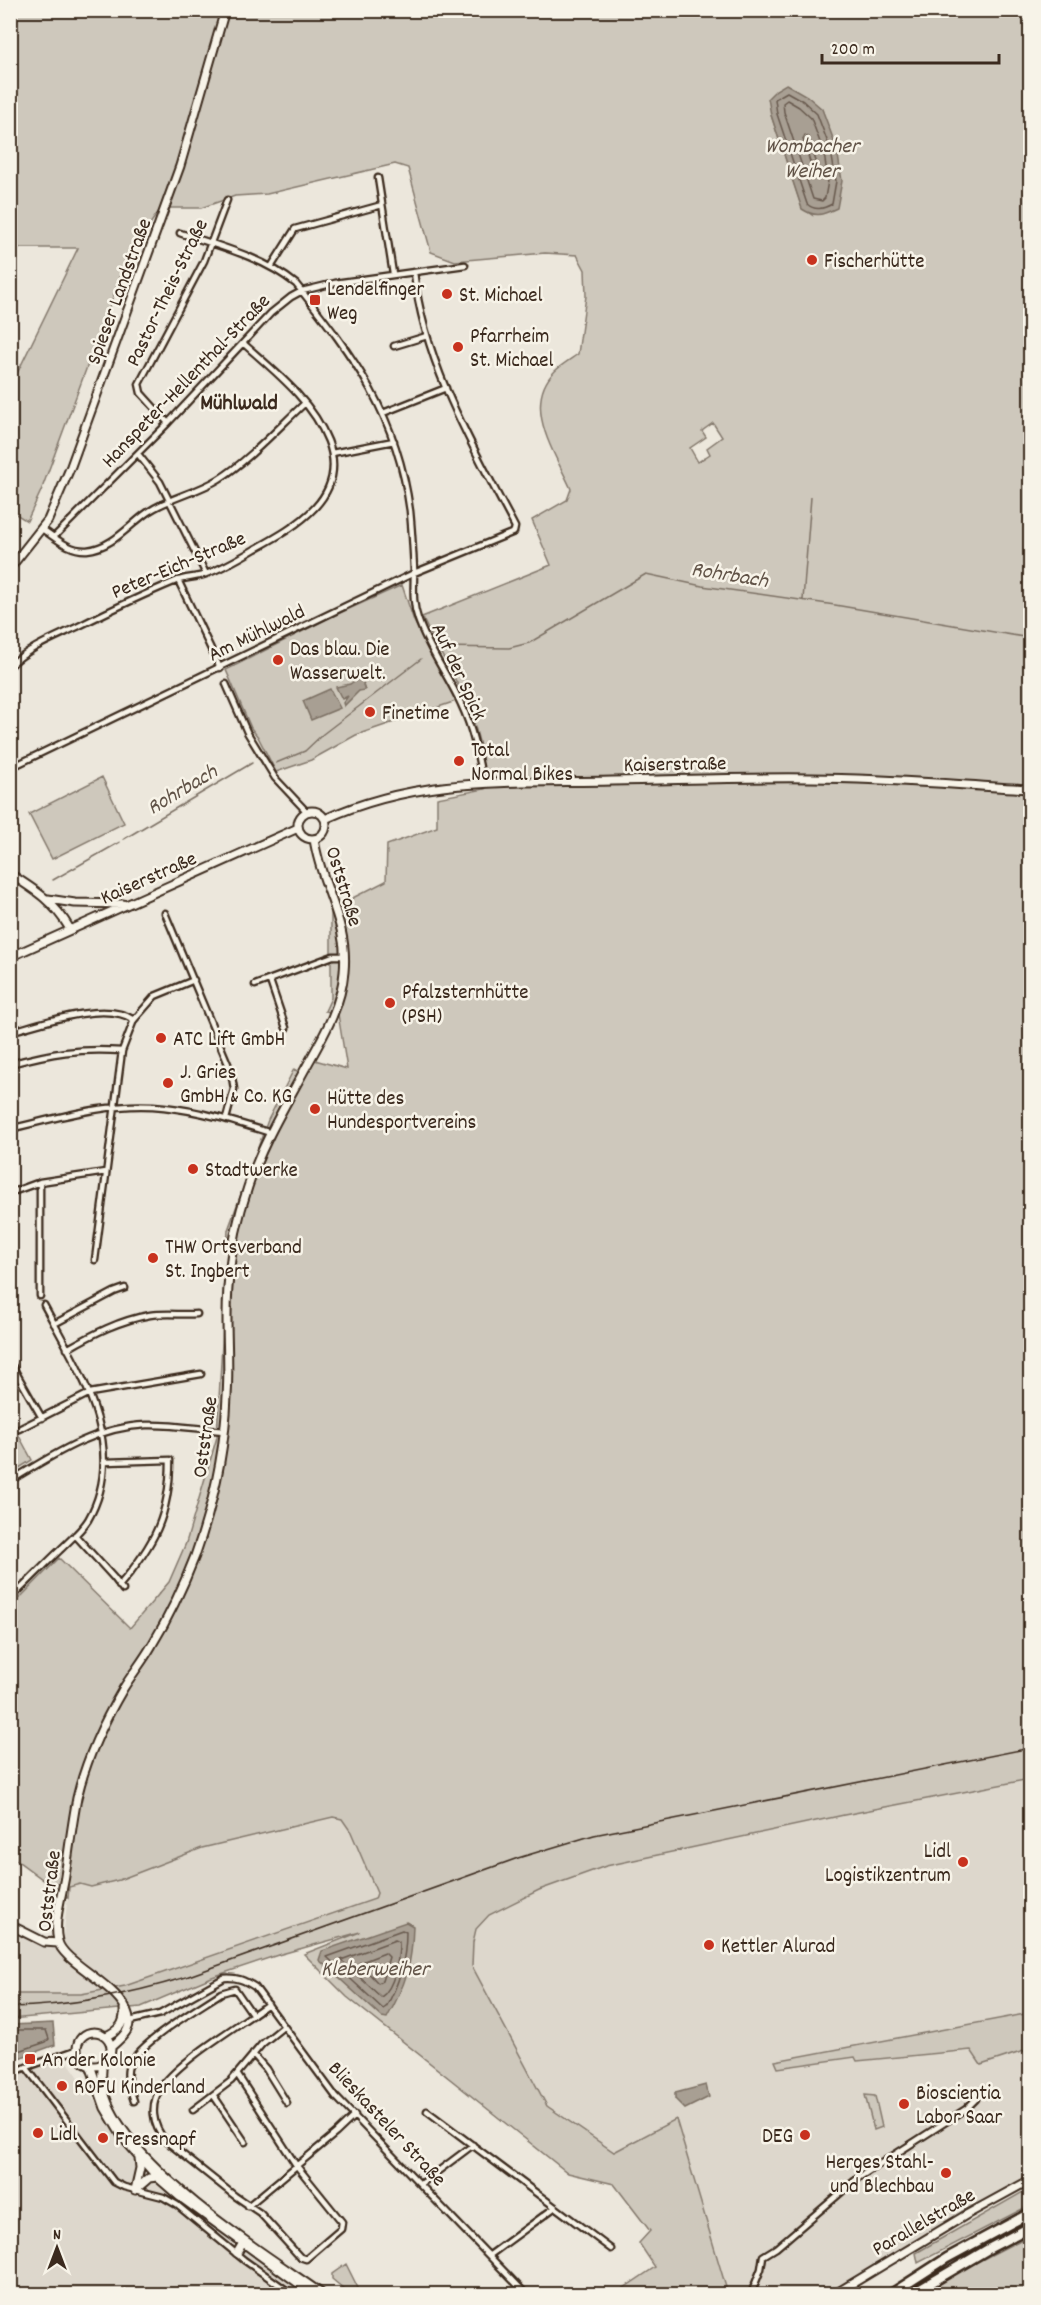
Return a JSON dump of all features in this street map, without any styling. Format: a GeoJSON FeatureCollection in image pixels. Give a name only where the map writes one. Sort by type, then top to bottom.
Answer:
{"type":"FeatureCollection","features":[{"type":"Feature","properties":{"kind":"highway"},"geometry":{"type":"LineString","coordinates":[[891,2295],[947,2258],[1030,2213]]}},
{"type":"Feature","properties":{"kind":"highway"},"geometry":{"type":"LineString","coordinates":[[912,2295],[1030,2227]]}},
{"type":"Feature","properties":{"kind":"main road","name":"Spieser Landstraße"},"geometry":{"type":"LineString","coordinates":[[10,568],[42,529],[51,514],[71,466],[194,124],[225,10]]}},
{"type":"Feature","properties":{"kind":"main road","name":"Kaiserstraße"},"geometry":{"type":"LineString","coordinates":[[325,819],[352,807],[390,796],[483,783],[814,778],[1030,789]]}},
{"type":"Feature","properties":{"kind":"main road"},"geometry":{"type":"LineString","coordinates":[[306,812],[320,813],[325,819],[325,832],[314,839],[304,837],[298,828],[300,817],[306,812]]}},
{"type":"Feature","properties":{"kind":"main road","name":"Kaiserstraße"},"geometry":{"type":"LineString","coordinates":[[10,957],[298,828]]}},
{"type":"Feature","properties":{"kind":"main road","name":"Oststraße"},"geometry":{"type":"LineString","coordinates":[[127,2021],[124,2006],[114,1992],[63,1952],[58,1943],[58,1920],[72,1827],[78,1797],[101,1729],[124,1688],[151,1648],[189,1572],[214,1490],[224,1431],[228,1386],[227,1316],[232,1259],[247,1189],[271,1133],[330,1024],[342,990],[345,956],[339,916],[318,863],[314,839]]}},
{"type":"Feature","properties":{"kind":"main road"},"geometry":{"type":"LineString","coordinates":[[13,875],[45,897],[59,911],[70,929]]}},
{"type":"Feature","properties":{"kind":"main road"},"geometry":{"type":"LineString","coordinates":[[45,897],[85,904],[129,904]]}},
{"type":"Feature","properties":{"kind":"main road"},"geometry":{"type":"LineString","coordinates":[[10,1925],[44,1942],[58,1943]]}},
{"type":"Feature","properties":{"kind":"main road"},"geometry":{"type":"LineString","coordinates":[[106,2036],[127,2021],[129,2028],[123,2037],[111,2047]]}},
{"type":"Feature","properties":{"kind":"main road"},"geometry":{"type":"LineString","coordinates":[[90,2066],[103,2063],[109,2056],[111,2047],[106,2036],[97,2031],[86,2033],[79,2039],[76,2050],[82,2061],[90,2066],[105,2108],[123,2138],[139,2158],[157,2177],[322,2295]]}},
{"type":"Feature","properties":{"kind":"main road"},"geometry":{"type":"LineString","coordinates":[[103,2063],[102,2082],[110,2106],[127,2135],[146,2159],[182,2192],[313,2295]]}},
{"type":"Feature","properties":{"kind":"main road"},"geometry":{"type":"LineString","coordinates":[[135,2190],[140,2168],[139,2158]]}},
{"type":"Feature","properties":{"kind":"main road"},"geometry":{"type":"LineString","coordinates":[[135,2190],[149,2178],[157,2177]]}},
{"type":"Feature","properties":{"kind":"main road","name":"Parallelstraße"},"geometry":{"type":"LineString","coordinates":[[835,2295],[957,2220],[1030,2180]]}},
{"type":"Feature","properties":{"kind":"main road"},"geometry":{"type":"LineString","coordinates":[[237,2253],[244,2241]]}},
{"type":"Feature","properties":{"kind":"street"},"geometry":{"type":"LineString","coordinates":[[378,178],[393,274]]}},
{"type":"Feature","properties":{"kind":"street","name":"Pastor-Theis-Straße"},"geometry":{"type":"LineString","coordinates":[[168,423],[141,393],[139,384],[211,244],[226,201]]}},
{"type":"Feature","properties":{"kind":"street"},"geometry":{"type":"LineString","coordinates":[[271,267],[295,229],[382,205]]}},
{"type":"Feature","properties":{"kind":"street"},"geometry":{"type":"LineString","coordinates":[[180,233],[271,267],[288,277],[302,291],[358,365],[383,412],[394,441],[408,498],[414,573]]}},
{"type":"Feature","properties":{"kind":"street","name":"Hanspeter-Hellenthal-Straße"},"geometry":{"type":"LineString","coordinates":[[54,537],[138,454],[282,303],[302,291],[334,283],[465,265]]}},
{"type":"Feature","properties":{"kind":"street"},"geometry":{"type":"LineString","coordinates":[[383,412],[446,388],[417,301],[414,272]]}},
{"type":"Feature","properties":{"kind":"street"},"geometry":{"type":"LineString","coordinates":[[394,346],[427,336]]}},
{"type":"Feature","properties":{"kind":"street","name":"Peter-Eich-Straße"},"geometry":{"type":"LineString","coordinates":[[10,666],[38,646],[178,580],[206,574],[291,529],[314,510],[329,486],[333,467],[332,453],[323,429],[305,403],[243,343]]}},
{"type":"Feature","properties":{"kind":"street","name":"Am Mühlwald"},"geometry":{"type":"LineString","coordinates":[[10,768],[414,573],[514,532],[516,527],[471,443],[446,388]]}},
{"type":"Feature","properties":{"kind":"street"},"geometry":{"type":"LineString","coordinates":[[42,529],[63,544],[75,549],[97,548],[118,537],[141,517],[170,500],[211,484],[228,474],[305,403]]}},
{"type":"Feature","properties":{"kind":"street"},"geometry":{"type":"LineString","coordinates":[[332,453],[394,441]]}},
{"type":"Feature","properties":{"kind":"street"},"geometry":{"type":"LineString","coordinates":[[138,454],[170,500],[206,574]]}},
{"type":"Feature","properties":{"kind":"street","name":"Auf der Spick"},"geometry":{"type":"LineString","coordinates":[[414,573],[412,588],[417,618],[461,704],[474,743],[483,783]]}},
{"type":"Feature","properties":{"kind":"street"},"geometry":{"type":"LineString","coordinates":[[178,580],[220,668]]}},
{"type":"Feature","properties":{"kind":"street"},"geometry":{"type":"LineString","coordinates":[[226,684],[247,732],[275,778],[306,812]]}},
{"type":"Feature","properties":{"kind":"street"},"geometry":{"type":"LineString","coordinates":[[165,913],[231,1071],[234,1089],[226,1119]]}},
{"type":"Feature","properties":{"kind":"street"},"geometry":{"type":"LineString","coordinates":[[255,985],[333,956],[345,956]]}},
{"type":"Feature","properties":{"kind":"street"},"geometry":{"type":"LineString","coordinates":[[95,1260],[122,1051],[134,1020],[155,996],[194,980]]}},
{"type":"Feature","properties":{"kind":"street"},"geometry":{"type":"LineString","coordinates":[[270,981],[286,1028]]}},
{"type":"Feature","properties":{"kind":"street"},"geometry":{"type":"LineString","coordinates":[[10,1032],[54,1020],[102,1011],[127,1015],[134,1020]]}},
{"type":"Feature","properties":{"kind":"street"},"geometry":{"type":"LineString","coordinates":[[10,1064],[54,1052],[92,1049],[122,1051]]}},
{"type":"Feature","properties":{"kind":"street"},"geometry":{"type":"LineString","coordinates":[[10,1129],[115,1107],[163,1106],[226,1119],[271,1133]]}},
{"type":"Feature","properties":{"kind":"street"},"geometry":{"type":"LineString","coordinates":[[10,1193],[40,1182],[106,1172]]}},
{"type":"Feature","properties":{"kind":"street"},"geometry":{"type":"LineString","coordinates":[[40,1182],[40,1296]]}},
{"type":"Feature","properties":{"kind":"street"},"geometry":{"type":"LineString","coordinates":[[54,1324],[125,1288]]}},
{"type":"Feature","properties":{"kind":"street"},"geometry":{"type":"LineString","coordinates":[[10,1599],[87,1521],[100,1492],[105,1462],[101,1433],[90,1393],[44,1305]]}},
{"type":"Feature","properties":{"kind":"street"},"geometry":{"type":"LineString","coordinates":[[67,1349],[92,1334],[131,1319],[152,1315],[197,1314]]}},
{"type":"Feature","properties":{"kind":"street"},"geometry":{"type":"LineString","coordinates":[[10,1362],[42,1418]]}},
{"type":"Feature","properties":{"kind":"street"},"geometry":{"type":"LineString","coordinates":[[20,1429],[90,1393],[201,1374]]}},
{"type":"Feature","properties":{"kind":"street"},"geometry":{"type":"LineString","coordinates":[[10,1481],[76,1443],[115,1429],[145,1425],[224,1431]]}},
{"type":"Feature","properties":{"kind":"street"},"geometry":{"type":"LineString","coordinates":[[75,1535],[121,1588],[152,1541],[166,1510],[170,1460],[105,1462]]}},
{"type":"Feature","properties":{"kind":"street","name":"Blieskasteler Straße"},"geometry":{"type":"LineString","coordinates":[[127,2021],[160,2014],[224,1978],[234,1977],[255,1987],[336,2097],[526,2295]]}},
{"type":"Feature","properties":{"kind":"street"},"geometry":{"type":"LineString","coordinates":[[134,2101],[128,2077],[131,2061],[141,2049],[160,2034],[221,1993],[232,1989],[238,1991],[254,2015]]}},
{"type":"Feature","properties":{"kind":"street"},"geometry":{"type":"LineString","coordinates":[[237,2074],[296,2165],[342,2222],[342,2229],[306,2259],[300,2257],[273,2225],[166,2141],[158,2133],[153,2117],[162,2085],[193,2057],[268,2004]]}},
{"type":"Feature","properties":{"kind":"street"},"geometry":{"type":"LineString","coordinates":[[193,2110],[214,2096],[237,2074],[253,2054],[283,2027]]}},
{"type":"Feature","properties":{"kind":"street"},"geometry":{"type":"LineString","coordinates":[[10,2073],[76,2050]]}},
{"type":"Feature","properties":{"kind":"street"},"geometry":{"type":"LineString","coordinates":[[253,2054],[267,2068],[287,2103]]}},
{"type":"Feature","properties":{"kind":"street"},"geometry":{"type":"LineString","coordinates":[[26,2067],[114,2182],[163,2197],[177,2205],[292,2295]]}},
{"type":"Feature","properties":{"kind":"street"},"geometry":{"type":"LineString","coordinates":[[214,2096],[245,2142]]}},
{"type":"Feature","properties":{"kind":"street"},"geometry":{"type":"LineString","coordinates":[[751,2295],[761,2269],[763,2256],[776,2248],[858,2178],[966,2109],[976,2099]]}},
{"type":"Feature","properties":{"kind":"street"},"geometry":{"type":"LineString","coordinates":[[427,2111],[611,2249]]}},
{"type":"Feature","properties":{"kind":"street"},"geometry":{"type":"LineString","coordinates":[[248,2206],[355,2115]]}},
{"type":"Feature","properties":{"kind":"street"},"geometry":{"type":"LineString","coordinates":[[421,2184],[473,2145]]}},
{"type":"Feature","properties":{"kind":"street"},"geometry":{"type":"LineString","coordinates":[[490,2255],[554,2208]]}},
{"type":"Feature","properties":{"kind":"shaded area"},"geometry":{"type":"Polygon","coordinates":[[[11,11],[1030,11],[1030,1779],[844,1815],[606,1866],[539,1890],[489,1915],[476,1929],[473,1942],[472,1966],[547,2106],[614,2152],[676,2119],[728,2294],[615,2294],[655,2267],[639,2243],[650,2231],[614,2184],[568,2173],[347,1997],[304,1954],[360,1932],[278,1955],[212,1977],[141,2007],[11,2019],[11,1994],[81,1994],[125,1986],[375,1899],[377,1893],[351,1832],[342,1819],[333,1817],[202,1848],[119,1880],[91,1887],[80,1884],[69,1887],[68,1898],[11,1856],[10,1650],[17,1644],[11,1636],[11,1607],[59,1558],[130,1628],[169,1582],[186,1543],[217,1437],[228,1230],[268,1120],[294,1069],[302,1074],[311,1059],[347,1069],[338,1014],[325,1011],[331,998],[331,909],[386,881],[387,845],[437,827],[437,798],[485,789],[480,747],[473,719],[422,617],[551,565],[532,520],[567,500],[571,489],[544,429],[541,399],[545,384],[555,371],[578,354],[586,296],[585,270],[577,255],[545,253],[455,261],[431,252],[408,168],[395,164],[267,194],[235,196],[201,208],[161,208],[128,256],[41,491],[27,521],[11,511],[10,388],[78,248],[11,248],[11,11]],[[771,115],[802,208],[812,215],[771,115]],[[713,423],[702,431],[706,437],[690,448],[698,462],[710,454],[707,448],[722,437],[713,423]]]}},
{"type":"Feature","properties":{"kind":"shaded area"},"geometry":{"type":"Polygon","coordinates":[[[402,585],[414,621],[456,701],[356,735],[311,760],[276,772],[251,728],[226,670],[331,617],[402,585]]]}},
{"type":"Feature","properties":{"kind":"shaded area"},"geometry":{"type":"Polygon","coordinates":[[[102,777],[124,823],[52,859],[29,814],[102,777]]]}},
{"type":"Feature","properties":{"kind":"shaded area"},"geometry":{"type":"Polygon","coordinates":[[[11,1421],[32,1460],[10,1473],[11,1421]]]}},
{"type":"Feature","properties":{"kind":"shaded area"},"geometry":{"type":"Polygon","coordinates":[[[1030,1779],[1030,2181],[843,2294],[729,2294],[676,2119],[614,2151],[547,2106],[472,1966],[476,1929],[489,1915],[539,1890],[606,1866],[844,1815],[1030,1779]]]}},
{"type":"Feature","properties":{"kind":"shaded area"},"geometry":{"type":"Polygon","coordinates":[[[332,1817],[342,1819],[351,1832],[377,1893],[375,1899],[370,1902],[125,1986],[81,1994],[11,1994],[10,1934],[63,1938],[69,1887],[80,1884],[91,1887],[119,1880],[202,1848],[332,1817]]]}},
{"type":"Feature","properties":{"kind":"shaded area"},"geometry":{"type":"Polygon","coordinates":[[[1030,2013],[1030,2049],[981,2065],[971,2050],[857,2061],[855,2057],[778,2068],[775,2061],[1030,2013]]]}},
{"type":"Feature","properties":{"kind":"shaded area"},"geometry":{"type":"Polygon","coordinates":[[[66,2059],[140,2164],[178,2200],[230,2241],[307,2294],[11,2294],[11,2076],[66,2059]]]}},
{"type":"Feature","properties":{"kind":"shaded area"},"geometry":{"type":"Polygon","coordinates":[[[865,2095],[875,2096],[882,2127],[874,2130],[865,2095]]]}},
{"type":"Feature","properties":{"kind":"shaded area"},"geometry":{"type":"Polygon","coordinates":[[[1030,2188],[1030,2205],[918,2263],[916,2253],[1030,2188]]]}},
{"type":"Feature","properties":{"kind":"shaded area"},"geometry":{"type":"Polygon","coordinates":[[[1030,2235],[1030,2294],[925,2294],[958,2272],[1030,2235]]]}},
{"type":"Feature","properties":{"kind":"shaded area"},"geometry":{"type":"Polygon","coordinates":[[[346,2264],[361,2294],[350,2294],[332,2279],[332,2274],[346,2264]]]}},
{"type":"Feature","properties":{"kind":"water","name":"Wombacher Weiher"},"geometry":{"type":"Polygon","coordinates":[[[786,84],[807,96],[822,109],[837,149],[842,181],[837,208],[823,214],[811,214],[802,209],[771,115],[768,98],[786,84]]]}},
{"type":"Feature","properties":{"kind":"water"},"geometry":{"type":"Polygon","coordinates":[[[361,676],[365,678],[363,685],[365,690],[359,691],[344,706],[343,703],[348,696],[342,699],[336,687],[350,684],[361,676]]]}},
{"type":"Feature","properties":{"kind":"water"},"geometry":{"type":"Polygon","coordinates":[[[330,689],[340,708],[311,720],[303,701],[330,689]]]}},
{"type":"Feature","properties":{"kind":"water","name":"Kleberweiher"},"geometry":{"type":"Polygon","coordinates":[[[406,1922],[413,1926],[407,1974],[387,2018],[382,2017],[319,1960],[322,1951],[406,1922]]]}},
{"type":"Feature","properties":{"kind":"water"},"geometry":{"type":"Polygon","coordinates":[[[53,2023],[55,2045],[11,2061],[11,2025],[53,2023]]]}},
{"type":"Feature","properties":{"kind":"water"},"geometry":{"type":"Polygon","coordinates":[[[706,2085],[709,2097],[685,2109],[675,2099],[675,2093],[706,2085]]]}},
{"type":"Feature","properties":{"kind":"waterway"},"geometry":{"type":"LineString","coordinates":[[803,600],[811,497]]}},
{"type":"Feature","properties":{"kind":"waterway","name":"Rohrbach"},"geometry":{"type":"LineString","coordinates":[[440,647],[509,648],[529,643],[646,574],[702,586],[835,605],[1030,638]]}},
{"type":"Feature","properties":{"kind":"waterway","name":"Rohrbach"},"geometry":{"type":"LineString","coordinates":[[276,763],[305,751],[323,734],[421,659]]}},
{"type":"Feature","properties":{"kind":"waterway","name":"Rohrbach"},"geometry":{"type":"LineString","coordinates":[[124,839],[252,763]]}},
{"type":"Feature","properties":{"kind":"waterway","name":"Rohrbach"},"geometry":{"type":"LineString","coordinates":[[53,880],[120,842]]}},
{"type":"Feature","properties":{"kind":"waterway","name":"Rohrbach"},"geometry":{"type":"LineString","coordinates":[[10,903],[15,899]]}},
{"type":"Feature","properties":{"kind":"railway"},"geometry":{"type":"LineString","coordinates":[[10,2007],[77,2002],[121,1994],[186,1977],[518,1858],[594,1835],[1030,1748]]}},
{"type":"Feature","properties":{"kind":"place","name":"Fischerhütte"},"geometry":{"type":"Point","coordinates":[812,260]}},
{"type":"Feature","properties":{"kind":"place","name":"St. Michael"},"geometry":{"type":"Point","coordinates":[447,294]}},
{"type":"Feature","properties":{"kind":"place","name":"Lendelfinger Weg"},"geometry":{"type":"Point","coordinates":[315,300]}},
{"type":"Feature","properties":{"kind":"place","name":"Pfarrheim St. Michael"},"geometry":{"type":"Point","coordinates":[458,347]}},
{"type":"Feature","properties":{"kind":"place","name":"Das blau. Die Wasserwelt."},"geometry":{"type":"Point","coordinates":[278,660]}},
{"type":"Feature","properties":{"kind":"place","name":"Finetime"},"geometry":{"type":"Point","coordinates":[370,712]}},
{"type":"Feature","properties":{"kind":"place","name":"Total Normal Bikes"},"geometry":{"type":"Point","coordinates":[459,761]}},
{"type":"Feature","properties":{"kind":"place","name":"Pfalzsternhütte (PSH)"},"geometry":{"type":"Point","coordinates":[390,1003]}},
{"type":"Feature","properties":{"kind":"place","name":"ATC Lift GmbH"},"geometry":{"type":"Point","coordinates":[161,1038]}},
{"type":"Feature","properties":{"kind":"place","name":"J. Gries GmbH & Co. KG"},"geometry":{"type":"Point","coordinates":[168,1083]}},
{"type":"Feature","properties":{"kind":"place","name":"Hütte des Hundesportvereins"},"geometry":{"type":"Point","coordinates":[315,1109]}},
{"type":"Feature","properties":{"kind":"place","name":"Stadtwerke"},"geometry":{"type":"Point","coordinates":[193,1169]}},
{"type":"Feature","properties":{"kind":"place","name":"THW Ortsverband St. Ingbert"},"geometry":{"type":"Point","coordinates":[153,1258]}},
{"type":"Feature","properties":{"kind":"place","name":"Lidl Logistikzentrum"},"geometry":{"type":"Point","coordinates":[963,1862]}},
{"type":"Feature","properties":{"kind":"place","name":"Kettler Alurad"},"geometry":{"type":"Point","coordinates":[709,1945]}},
{"type":"Feature","properties":{"kind":"place","name":"An der Kolonie"},"geometry":{"type":"Point","coordinates":[30,2059]}},
{"type":"Feature","properties":{"kind":"place","name":"ROFU Kinderland"},"geometry":{"type":"Point","coordinates":[62,2086]}},
{"type":"Feature","properties":{"kind":"place","name":"Bioscientia Labor Saar"},"geometry":{"type":"Point","coordinates":[904,2104]}},
{"type":"Feature","properties":{"kind":"place","name":"Lidl"},"geometry":{"type":"Point","coordinates":[38,2133]}},
{"type":"Feature","properties":{"kind":"place","name":"DEG"},"geometry":{"type":"Point","coordinates":[805,2135]}},
{"type":"Feature","properties":{"kind":"place","name":"Fressnapf"},"geometry":{"type":"Point","coordinates":[103,2138]}},
{"type":"Feature","properties":{"kind":"place","name":"Herges Stahl- und Blechbau"},"geometry":{"type":"Point","coordinates":[946,2173]}},
{"type":"Feature","properties":{"kind":"district","name":"Mühlwald"},"geometry":{"type":"Point","coordinates":[239,401]}}]}
